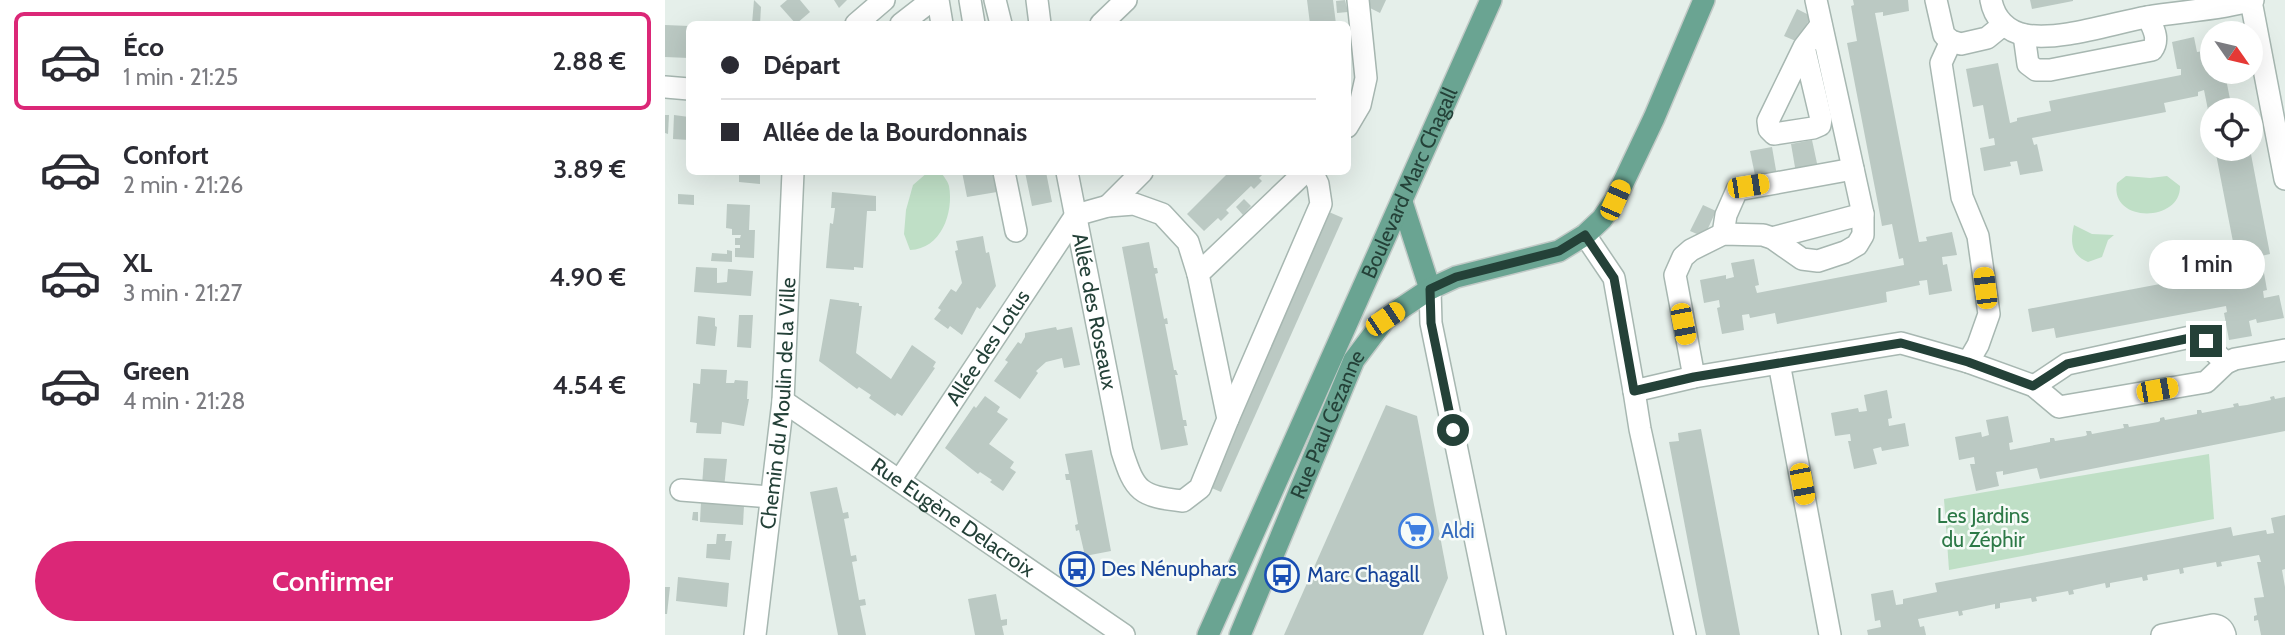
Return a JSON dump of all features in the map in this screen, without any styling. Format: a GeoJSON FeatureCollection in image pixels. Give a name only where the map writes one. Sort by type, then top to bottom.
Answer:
{"type":"FeatureCollection","features":[{"type":"Feature","properties":{"kind":"main road","name":"Boulevard Marc Chagall"},"geometry":{"type":"LineString","coordinates":[[1208,635],[1491,0]]}},
{"type":"Feature","properties":{"kind":"main road","name":"Rue Paul Cézanne"},"geometry":{"type":"LineString","coordinates":[[1240,635],[1354,360],[1385,319],[1430,289],[1456,277],[1559,251],[1585,235],[1602,219],[1615,200],[1654,118],[1704,0]]}},
{"type":"Feature","properties":{"kind":"main road"},"geometry":{"type":"LineString","coordinates":[[1402,202],[1430,289]]}},
{"type":"Feature","properties":{"kind":"street"},"geometry":{"type":"LineString","coordinates":[[860,21],[884,0]]}},
{"type":"Feature","properties":{"kind":"street"},"geometry":{"type":"LineString","coordinates":[[905,21],[932,0]]}},
{"type":"Feature","properties":{"kind":"street"},"geometry":{"type":"LineString","coordinates":[[938,0],[942,21]]}},
{"type":"Feature","properties":{"kind":"street"},"geometry":{"type":"LineString","coordinates":[[969,0],[973,21]]}},
{"type":"Feature","properties":{"kind":"street"},"geometry":{"type":"LineString","coordinates":[[995,0],[1000,21]]}},
{"type":"Feature","properties":{"kind":"street"},"geometry":{"type":"LineString","coordinates":[[1037,0],[1040,21]]}},
{"type":"Feature","properties":{"kind":"street"},"geometry":{"type":"LineString","coordinates":[[1104,21],[1126,0]]}},
{"type":"Feature","properties":{"kind":"street"},"geometry":{"type":"LineString","coordinates":[[1351,120],[1360,105],[1366,78],[1358,0]]}},
{"type":"Feature","properties":{"kind":"street"},"geometry":{"type":"LineString","coordinates":[[1694,377],[1675,275],[1683,257],[1691,250],[1723,234],[1763,235],[1772,238],[1802,259],[1818,261],[1857,245],[1863,235],[1863,214],[1816,0]]}},
{"type":"Feature","properties":{"kind":"street"},"geometry":{"type":"LineString","coordinates":[[1936,0],[1944,35],[1951,41],[1961,44],[1987,38],[2003,25]]}},
{"type":"Feature","properties":{"kind":"street"},"geometry":{"type":"LineString","coordinates":[[1991,0],[1993,12],[2003,25],[2024,35],[2049,36],[2252,0],[2285,179]]}},
{"type":"Feature","properties":{"kind":"street"},"geometry":{"type":"LineString","coordinates":[[2024,35],[2028,64],[2036,70],[2050,70],[2152,50],[2156,44],[2156,36],[2148,17]]}},
{"type":"Feature","properties":{"kind":"street"},"geometry":{"type":"LineString","coordinates":[[1804,47],[1821,25]]}},
{"type":"Feature","properties":{"kind":"street"},"geometry":{"type":"LineString","coordinates":[[1951,41],[1941,63],[1962,197],[1978,236],[1989,314],[1978,345],[1968,362]]}},
{"type":"Feature","properties":{"kind":"street"},"geometry":{"type":"LineString","coordinates":[[665,87],[686,89]]}},
{"type":"Feature","properties":{"kind":"street"},"geometry":{"type":"LineString","coordinates":[[1723,234],[1728,207],[1737,190],[1853,169]]}},
{"type":"Feature","properties":{"kind":"street","name":"Chemin du Moulin de la Ville"},"geometry":{"type":"LineString","coordinates":[[755,635],[783,401],[793,175]]}},
{"type":"Feature","properties":{"kind":"street"},"geometry":{"type":"LineString","coordinates":[[1004,175],[1016,231]]}},
{"type":"Feature","properties":{"kind":"street","name":"Allée des Roseaux"},"geometry":{"type":"LineString","coordinates":[[1068,175],[1122,451],[1131,480],[1144,492],[1160,498],[1183,500],[1201,488],[1321,204],[1318,184],[1314,175]]}},
{"type":"Feature","properties":{"kind":"street"},"geometry":{"type":"LineString","coordinates":[[1108,206],[1139,175]]}},
{"type":"Feature","properties":{"kind":"street"},"geometry":{"type":"LineString","coordinates":[[1198,274],[1302,175]]}},
{"type":"Feature","properties":{"kind":"street"},"geometry":{"type":"LineString","coordinates":[[1076,215],[1108,206],[1133,204],[1162,214],[1188,242],[1198,274],[1228,419]]}},
{"type":"Feature","properties":{"kind":"street"},"geometry":{"type":"LineString","coordinates":[[1772,238],[1863,214]]}},
{"type":"Feature","properties":{"kind":"street","name":"Allée des Lotus"},"geometry":{"type":"LineString","coordinates":[[900,480],[1076,215]]}},
{"type":"Feature","properties":{"kind":"street"},"geometry":{"type":"LineString","coordinates":[[1585,235],[1614,278],[1640,429],[1685,635]]}},
{"type":"Feature","properties":{"kind":"street"},"geometry":{"type":"LineString","coordinates":[[1430,289],[1431,323],[1495,635]]}},
{"type":"Feature","properties":{"kind":"street"},"geometry":{"type":"LineString","coordinates":[[2033,386],[2067,364],[2195,337],[2203,337],[2226,363]]}},
{"type":"Feature","properties":{"kind":"street"},"geometry":{"type":"LineString","coordinates":[[1634,391],[1694,377],[1901,343],[1968,362],[2033,386],[2059,407],[2206,382],[2226,363],[2235,359],[2285,350]]}},
{"type":"Feature","properties":{"kind":"street"},"geometry":{"type":"LineString","coordinates":[[1779,363],[1830,635]]}},
{"type":"Feature","properties":{"kind":"street","name":"Rue Eugène Delacroix"},"geometry":{"type":"LineString","coordinates":[[783,401],[1122,634]]}},
{"type":"Feature","properties":{"kind":"street"},"geometry":{"type":"LineString","coordinates":[[681,490],[771,497]]}},
{"type":"Feature","properties":{"kind":"street"},"geometry":{"type":"LineString","coordinates":[[2162,635],[2213,625],[2223,629],[2225,635]]}},
{"type":"Feature","properties":{"kind":"green space"},"geometry":{"type":"Polygon","coordinates":[[[925,175],[943,175],[950,196],[943,228],[930,243],[910,250],[904,234],[906,210],[913,185],[925,175]]]}},
{"type":"Feature","properties":{"kind":"green space"},"geometry":{"type":"Polygon","coordinates":[[[2126,176],[2167,176],[2180,186],[2177,198],[2169,207],[2158,212],[2134,211],[2124,206],[2117,196],[2117,183],[2126,176]]]}},
{"type":"Feature","properties":{"kind":"green space"},"geometry":{"type":"Polygon","coordinates":[[[2074,225],[2092,234],[2114,235],[2108,240],[2102,257],[2088,262],[2078,256],[2072,242],[2074,225]]]}},
{"type":"Feature","properties":{"kind":"green space","name":"Les Jardins du Zéphir"},"geometry":{"type":"Polygon","coordinates":[[[2209,454],[2214,519],[1949,570],[1944,499],[2209,454]]]}},
{"type":"Feature","properties":{"kind":"building"},"geometry":{"type":"Polygon","coordinates":[[[754,0],[761,7],[760,21],[752,21],[754,0]]]}},
{"type":"Feature","properties":{"kind":"building"},"geometry":{"type":"Polygon","coordinates":[[[787,0],[800,0],[810,12],[800,21],[793,21],[780,6],[787,0]]]}},
{"type":"Feature","properties":{"kind":"building"},"geometry":{"type":"Polygon","coordinates":[[[834,0],[847,0],[839,8],[834,0]]]}},
{"type":"Feature","properties":{"kind":"building"},"geometry":{"type":"Polygon","coordinates":[[[1307,0],[1333,0],[1336,21],[1310,21],[1307,0]]]}},
{"type":"Feature","properties":{"kind":"building"},"geometry":{"type":"Polygon","coordinates":[[[1345,0],[1348,12],[1337,13],[1336,1],[1345,0]]]}},
{"type":"Feature","properties":{"kind":"building"},"geometry":{"type":"Polygon","coordinates":[[[1368,0],[1386,0],[1380,13],[1366,6],[1368,0]]]}},
{"type":"Feature","properties":{"kind":"building"},"geometry":{"type":"Polygon","coordinates":[[[1853,0],[1908,0],[1909,11],[1883,16],[1883,12],[1875,13],[1919,242],[1927,241],[1926,237],[1952,232],[1957,255],[1942,257],[1943,265],[1947,264],[1952,291],[1929,295],[1927,280],[1919,281],[1920,285],[1886,292],[1887,302],[1777,324],[1775,313],[1750,318],[1749,314],[1742,315],[1744,330],[1722,334],[1717,308],[1720,307],[1719,300],[1704,303],[1700,280],[1726,275],[1726,279],[1734,277],[1731,263],[1754,259],[1759,285],[1755,286],[1757,293],[1904,265],[1903,258],[1899,259],[1892,224],[1882,226],[1847,43],[1857,41],[1851,6],[1854,5],[1853,0]]]}},
{"type":"Feature","properties":{"kind":"building"},"geometry":{"type":"Polygon","coordinates":[[[2030,0],[2073,0],[2073,1],[2032,9],[2030,0]]]}},
{"type":"Feature","properties":{"kind":"building"},"geometry":{"type":"Polygon","coordinates":[[[1797,9],[1811,16],[1798,42],[1784,36],[1797,9]]]}},
{"type":"Feature","properties":{"kind":"building"},"geometry":{"type":"Polygon","coordinates":[[[665,25],[686,26],[686,58],[665,57],[665,25]]]}},
{"type":"Feature","properties":{"kind":"building"},"geometry":{"type":"Polygon","coordinates":[[[2194,37],[2197,52],[2200,52],[2200,84],[2227,84],[2230,98],[2206,98],[2204,90],[2198,92],[2198,96],[2164,103],[2166,112],[2032,138],[2034,145],[2037,144],[2043,171],[2020,175],[2017,161],[2010,162],[2011,166],[1984,171],[1980,148],[1995,145],[1994,138],[1989,139],[1983,105],[1973,107],[1966,69],[1998,63],[2010,123],[2017,121],[2017,118],[2051,111],[2049,101],[2181,75],[2181,69],[2177,69],[2172,42],[2194,37]]]}},
{"type":"Feature","properties":{"kind":"building"},"geometry":{"type":"Polygon","coordinates":[[[665,115],[669,115],[668,134],[665,133],[665,115]]]}},
{"type":"Feature","properties":{"kind":"building"},"geometry":{"type":"Polygon","coordinates":[[[674,115],[686,117],[686,140],[673,139],[674,115]]]}},
{"type":"Feature","properties":{"kind":"building"},"geometry":{"type":"Polygon","coordinates":[[[1812,140],[1818,168],[1796,173],[1791,144],[1812,140]]]}},
{"type":"Feature","properties":{"kind":"building"},"geometry":{"type":"Polygon","coordinates":[[[1772,147],[1777,176],[1756,180],[1750,151],[1772,147]]]}},
{"type":"Feature","properties":{"kind":"building"},"geometry":{"type":"Polygon","coordinates":[[[2217,161],[2252,161],[2270,254],[2261,256],[2267,290],[2263,291],[2264,298],[2279,295],[2284,318],[2257,323],[2256,319],[2249,321],[2252,336],[2229,340],[2224,313],[2227,312],[2226,306],[2056,338],[2054,328],[2032,332],[2028,309],[2197,277],[2199,286],[2234,280],[2235,284],[2241,283],[2217,161]]]}},
{"type":"Feature","properties":{"kind":"building"},"geometry":{"type":"Polygon","coordinates":[[[739,175],[760,175],[760,184],[739,182],[739,175]]]}},
{"type":"Feature","properties":{"kind":"building"},"geometry":{"type":"Polygon","coordinates":[[[963,175],[994,175],[997,192],[967,197],[963,175]]]}},
{"type":"Feature","properties":{"kind":"building"},"geometry":{"type":"Polygon","coordinates":[[[1026,175],[1047,175],[1052,202],[1032,206],[1026,175]]]}},
{"type":"Feature","properties":{"kind":"building"},"geometry":{"type":"Polygon","coordinates":[[[1226,175],[1262,175],[1259,178],[1262,181],[1254,189],[1251,186],[1226,210],[1229,213],[1221,221],[1218,218],[1204,231],[1187,214],[1226,175]]]}},
{"type":"Feature","properties":{"kind":"building"},"geometry":{"type":"Polygon","coordinates":[[[832,192],[876,196],[876,211],[867,211],[863,268],[826,268],[830,223],[833,224],[835,208],[831,208],[832,192]]]}},
{"type":"Feature","properties":{"kind":"building"},"geometry":{"type":"Polygon","coordinates":[[[678,194],[694,195],[694,205],[678,204],[678,194]]]}},
{"type":"Feature","properties":{"kind":"building"},"geometry":{"type":"Polygon","coordinates":[[[1244,199],[1251,206],[1243,215],[1236,207],[1244,199]]]}},
{"type":"Feature","properties":{"kind":"building"},"geometry":{"type":"Polygon","coordinates":[[[727,204],[750,205],[749,230],[755,230],[754,258],[735,257],[735,248],[740,248],[740,245],[735,245],[735,238],[740,238],[741,235],[732,235],[732,229],[726,228],[727,204]]]}},
{"type":"Feature","properties":{"kind":"building"},"geometry":{"type":"Polygon","coordinates":[[[1703,205],[1716,211],[1704,237],[1690,231],[1703,205]]]}},
{"type":"Feature","properties":{"kind":"building"},"geometry":{"type":"Polygon","coordinates":[[[1329,212],[1343,218],[1221,492],[1207,486],[1329,212]]]}},
{"type":"Feature","properties":{"kind":"building"},"geometry":{"type":"Polygon","coordinates":[[[983,236],[996,286],[980,309],[977,307],[962,335],[934,319],[951,289],[956,292],[962,283],[955,251],[958,250],[956,241],[983,236]]]}},
{"type":"Feature","properties":{"kind":"building"},"geometry":{"type":"Polygon","coordinates":[[[1149,242],[1154,268],[1157,268],[1158,273],[1155,274],[1164,319],[1167,318],[1168,324],[1165,324],[1174,370],[1178,375],[1175,375],[1183,420],[1186,420],[1187,426],[1184,426],[1188,445],[1161,450],[1122,247],[1149,242]]]}},
{"type":"Feature","properties":{"kind":"building"},"geometry":{"type":"Polygon","coordinates":[[[727,250],[732,251],[732,262],[711,261],[712,253],[727,254],[727,250]]]}},
{"type":"Feature","properties":{"kind":"building"},"geometry":{"type":"Polygon","coordinates":[[[696,267],[717,268],[717,283],[727,282],[728,269],[753,271],[751,296],[694,292],[696,267]]]}},
{"type":"Feature","properties":{"kind":"building"},"geometry":{"type":"Polygon","coordinates":[[[830,299],[859,303],[859,306],[862,306],[856,353],[891,379],[912,345],[936,362],[933,367],[935,368],[902,416],[897,413],[895,416],[869,398],[871,395],[859,387],[857,389],[819,361],[830,299]]]}},
{"type":"Feature","properties":{"kind":"building"},"geometry":{"type":"Polygon","coordinates":[[[739,315],[753,315],[751,348],[737,347],[739,315]]]}},
{"type":"Feature","properties":{"kind":"building"},"geometry":{"type":"Polygon","coordinates":[[[698,316],[715,318],[715,346],[696,344],[698,316]]]}},
{"type":"Feature","properties":{"kind":"building"},"geometry":{"type":"Polygon","coordinates":[[[1056,327],[1057,330],[1072,327],[1080,365],[1064,368],[1062,358],[1046,362],[1036,371],[1038,373],[1020,399],[994,381],[1018,342],[1021,344],[1025,333],[1056,327]]]}},
{"type":"Feature","properties":{"kind":"building"},"geometry":{"type":"Polygon","coordinates":[[[701,369],[727,370],[726,383],[734,383],[735,380],[748,381],[749,399],[744,426],[722,422],[721,434],[696,433],[697,423],[690,422],[693,383],[700,384],[701,369]]]}},
{"type":"Feature","properties":{"kind":"building"},"geometry":{"type":"Polygon","coordinates":[[[1887,390],[1892,418],[1888,419],[1889,426],[1905,423],[1909,446],[1882,451],[1881,447],[1873,449],[1877,464],[1854,469],[1848,441],[1851,441],[1850,434],[1835,436],[1831,413],[1858,408],[1859,412],[1867,411],[1864,395],[1887,390]]]}},
{"type":"Feature","properties":{"kind":"building"},"geometry":{"type":"Polygon","coordinates":[[[985,396],[1000,407],[997,412],[1008,419],[989,444],[1014,462],[1010,468],[1016,472],[1003,491],[990,482],[992,480],[980,472],[978,474],[945,448],[974,406],[976,408],[985,396]]]}},
{"type":"Feature","properties":{"kind":"building"},"geometry":{"type":"Polygon","coordinates":[[[2274,396],[2275,399],[2285,397],[2285,431],[2040,479],[2037,468],[2003,475],[2003,471],[1996,472],[1999,486],[1976,491],[1970,464],[1975,464],[1974,457],[1959,460],[1955,437],[1981,432],[1982,437],[1989,435],[1986,420],[2008,416],[2013,442],[2009,443],[2010,450],[2050,442],[2050,438],[2055,441],[2085,436],[2086,431],[2091,431],[2092,434],[2124,428],[2123,424],[2128,424],[2129,427],[2158,422],[2164,417],[2165,420],[2197,414],[2197,410],[2202,413],[2234,407],[2233,404],[2238,403],[2239,406],[2247,405],[2271,400],[2270,397],[2274,396]]]}},
{"type":"Feature","properties":{"kind":"building"},"geometry":{"type":"Polygon","coordinates":[[[1386,405],[1417,416],[1448,578],[1423,635],[1284,635],[1386,405]]]}},
{"type":"Feature","properties":{"kind":"building"},"geometry":{"type":"Polygon","coordinates":[[[1701,429],[1740,635],[1706,635],[1669,442],[1679,441],[1678,433],[1701,429]]]}},
{"type":"Feature","properties":{"kind":"building"},"geometry":{"type":"Polygon","coordinates":[[[1092,450],[1111,551],[1085,556],[1079,530],[1076,531],[1075,525],[1078,524],[1070,480],[1066,480],[1065,474],[1069,474],[1065,454],[1092,450]]]}},
{"type":"Feature","properties":{"kind":"building"},"geometry":{"type":"Polygon","coordinates":[[[704,458],[727,459],[724,488],[702,486],[704,458]]]}},
{"type":"Feature","properties":{"kind":"building"},"geometry":{"type":"Polygon","coordinates":[[[837,487],[843,513],[848,512],[849,518],[844,519],[851,556],[856,555],[857,561],[852,562],[859,600],[865,599],[866,605],[860,606],[866,635],[838,635],[810,492],[837,487]]]}},
{"type":"Feature","properties":{"kind":"building"},"geometry":{"type":"Polygon","coordinates":[[[701,502],[744,506],[743,525],[700,522],[701,502]]]}},
{"type":"Feature","properties":{"kind":"building"},"geometry":{"type":"Polygon","coordinates":[[[693,512],[698,512],[698,521],[692,520],[693,512]]]}},
{"type":"Feature","properties":{"kind":"building"},"geometry":{"type":"Polygon","coordinates":[[[2285,515],[2285,569],[2282,570],[2285,587],[2285,635],[2261,635],[2258,620],[2254,621],[2254,616],[2257,615],[2254,598],[2264,597],[2257,562],[2261,562],[2259,555],[2221,562],[2222,566],[2217,567],[2216,562],[2183,568],[2184,573],[2180,574],[2179,569],[2147,575],[2148,580],[2143,581],[2142,577],[2110,583],[2110,587],[2106,588],[2105,583],[2073,590],[2074,594],[2069,595],[2068,591],[2036,597],[2037,601],[2032,602],[2031,598],[2000,603],[2000,608],[1995,609],[1995,604],[1962,611],[1963,615],[1959,616],[1958,611],[1918,619],[1920,627],[1924,626],[1926,635],[1868,635],[1867,630],[1881,627],[1880,620],[1875,621],[1871,594],[1893,590],[1896,605],[1903,604],[1903,599],[1937,592],[1935,583],[2231,527],[2233,536],[2266,530],[2267,534],[2274,533],[2271,518],[2285,515]]]}},
{"type":"Feature","properties":{"kind":"building"},"geometry":{"type":"Polygon","coordinates":[[[717,534],[726,534],[725,541],[732,541],[730,560],[706,558],[707,544],[716,544],[717,534]]]}},
{"type":"Feature","properties":{"kind":"building"},"geometry":{"type":"Polygon","coordinates":[[[678,577],[729,583],[727,607],[676,601],[678,577]]]}},
{"type":"Feature","properties":{"kind":"building"},"geometry":{"type":"Polygon","coordinates":[[[665,587],[670,587],[667,614],[665,614],[665,587]]]}},
{"type":"Feature","properties":{"kind":"building"},"geometry":{"type":"Polygon","coordinates":[[[996,594],[1001,620],[1007,619],[1007,625],[1002,626],[1004,635],[975,635],[968,599],[996,594]]]}},
{"type":"Feature","properties":{"kind":"place","name":"Aldi"},"geometry":{"type":"Point","coordinates":[1416,531]}},
{"type":"Feature","properties":{"kind":"place","name":"Des Nénuphars"},"geometry":{"type":"Point","coordinates":[1077,569]}},
{"type":"Feature","properties":{"kind":"place","name":"Marc Chagall"},"geometry":{"type":"Point","coordinates":[1282,575]}},
{"type":"Feature","properties":{"kind":"route"},"geometry":{"type":"LineString","coordinates":[[1453,430],[1431,323],[1430,289],[1456,277],[1559,251],[1585,235],[1614,278],[1634,391],[1694,377],[1901,343],[1968,362],[2033,386],[2067,364],[2195,337],[2203,337],[2206,341]]}}]}
